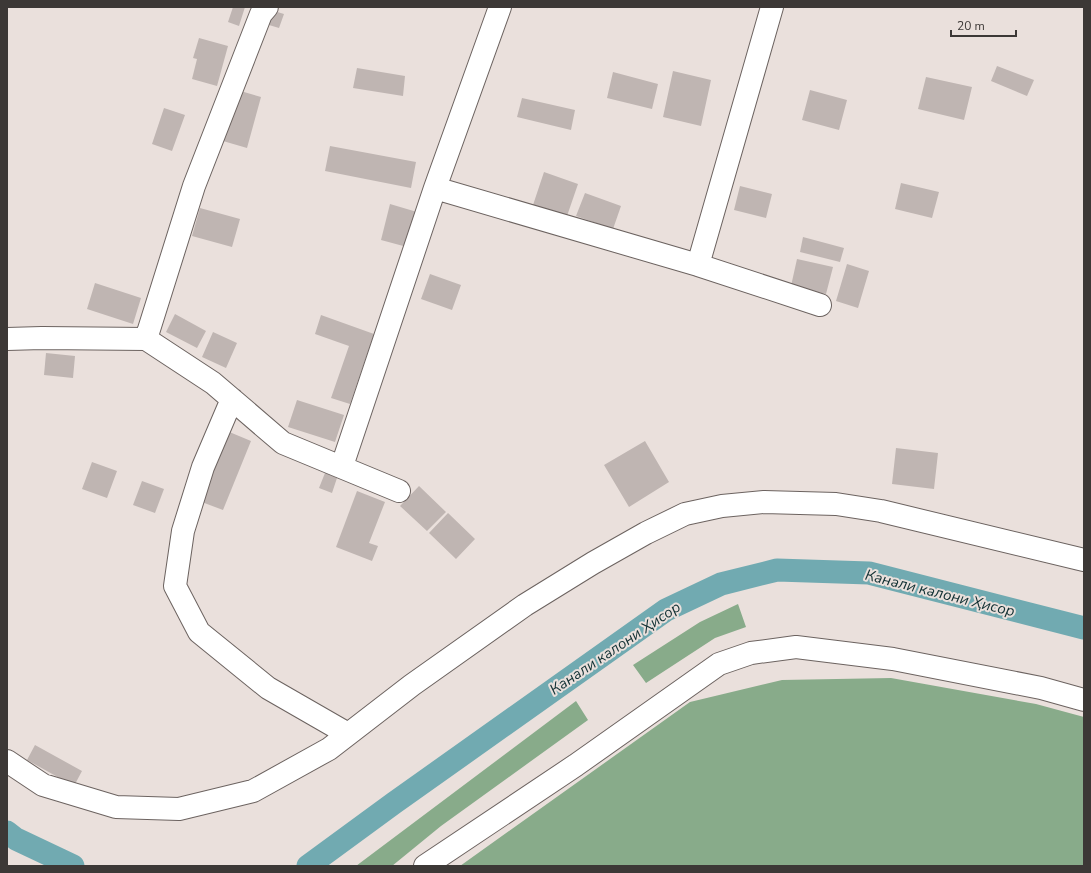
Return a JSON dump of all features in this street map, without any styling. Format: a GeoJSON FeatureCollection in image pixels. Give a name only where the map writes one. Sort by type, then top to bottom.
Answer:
{"type":"FeatureCollection","features":[{"type":"Feature","properties":{"kind":"lane"},"geometry":{"type":"LineString","coordinates":[[146,339],[194,186],[261,14],[267,7]]}},
{"type":"Feature","properties":{"kind":"lane"},"geometry":{"type":"LineString","coordinates":[[342,466],[435,188],[500,7]]}},
{"type":"Feature","properties":{"kind":"lane"},"geometry":{"type":"LineString","coordinates":[[698,265],[772,7]]}},
{"type":"Feature","properties":{"kind":"lane"},"geometry":{"type":"LineString","coordinates":[[435,188],[698,265],[820,305]]}},
{"type":"Feature","properties":{"kind":"lane"},"geometry":{"type":"LineString","coordinates":[[7,339],[146,339],[213,383],[283,443],[342,466],[399,491]]}},
{"type":"Feature","properties":{"kind":"lane"},"geometry":{"type":"LineString","coordinates":[[232,399],[203,467],[183,531],[175,586],[199,632],[268,688],[348,734]]}},
{"type":"Feature","properties":{"kind":"lane"},"geometry":{"type":"LineString","coordinates":[[7,761],[43,785],[116,807],[178,809],[254,791],[329,749],[412,685],[525,605],[646,533],[685,514],[722,506],[764,502],[836,504],[881,510],[1084,560]]}},
{"type":"Feature","properties":{"kind":"lane"},"geometry":{"type":"LineString","coordinates":[[425,866],[576,766],[719,664],[751,652],[796,647],[893,659],[1040,688],[1084,700]]}},
{"type":"Feature","properties":{"kind":"green space"},"geometry":{"type":"Polygon","coordinates":[[[738,604],[746,627],[715,638],[646,683],[633,665],[700,622],[738,604]]]}},
{"type":"Feature","properties":{"kind":"green space"},"geometry":{"type":"Polygon","coordinates":[[[891,678],[1036,704],[1084,717],[1084,866],[460,866],[690,702],[782,680],[891,678]]]}},
{"type":"Feature","properties":{"kind":"green space"},"geometry":{"type":"Polygon","coordinates":[[[576,701],[588,720],[441,826],[392,866],[356,866],[576,701]]]}},
{"type":"Feature","properties":{"kind":"building"},"geometry":{"type":"Polygon","coordinates":[[[233,7],[245,7],[239,26],[228,22],[233,7]]]}},
{"type":"Feature","properties":{"kind":"building"},"geometry":{"type":"Polygon","coordinates":[[[274,11],[284,14],[279,28],[269,25],[274,11]]]}},
{"type":"Feature","properties":{"kind":"building"},"geometry":{"type":"Polygon","coordinates":[[[199,38],[228,46],[217,86],[192,79],[197,59],[193,58],[199,38]]]}},
{"type":"Feature","properties":{"kind":"building"},"geometry":{"type":"Polygon","coordinates":[[[997,66],[1034,80],[1027,96],[991,81],[997,66]]]}},
{"type":"Feature","properties":{"kind":"building"},"geometry":{"type":"Polygon","coordinates":[[[357,68],[405,76],[403,96],[353,88],[357,68]]]}},
{"type":"Feature","properties":{"kind":"building"},"geometry":{"type":"Polygon","coordinates":[[[673,71],[711,80],[701,126],[663,117],[673,71]]]}},
{"type":"Feature","properties":{"kind":"building"},"geometry":{"type":"Polygon","coordinates":[[[613,72],[658,84],[652,109],[607,98],[613,72]]]}},
{"type":"Feature","properties":{"kind":"building"},"geometry":{"type":"Polygon","coordinates":[[[926,77],[972,87],[964,120],[918,109],[926,77]]]}},
{"type":"Feature","properties":{"kind":"building"},"geometry":{"type":"Polygon","coordinates":[[[237,90],[261,97],[247,148],[223,141],[237,90]]]}},
{"type":"Feature","properties":{"kind":"building"},"geometry":{"type":"Polygon","coordinates":[[[810,90],[847,100],[839,130],[802,120],[810,90]]]}},
{"type":"Feature","properties":{"kind":"building"},"geometry":{"type":"Polygon","coordinates":[[[522,98],[575,110],[571,130],[517,117],[522,98]]]}},
{"type":"Feature","properties":{"kind":"building"},"geometry":{"type":"Polygon","coordinates":[[[164,108],[185,115],[172,151],[152,144],[164,108]]]}},
{"type":"Feature","properties":{"kind":"building"},"geometry":{"type":"Polygon","coordinates":[[[330,146],[416,162],[411,188],[325,171],[330,146]]]}},
{"type":"Feature","properties":{"kind":"building"},"geometry":{"type":"Polygon","coordinates":[[[544,172],[578,184],[567,216],[533,205],[544,172]]]}},
{"type":"Feature","properties":{"kind":"building"},"geometry":{"type":"Polygon","coordinates":[[[901,183],[939,192],[932,218],[895,209],[901,183]]]}},
{"type":"Feature","properties":{"kind":"building"},"geometry":{"type":"Polygon","coordinates":[[[740,186],[772,194],[766,218],[734,210],[740,186]]]}},
{"type":"Feature","properties":{"kind":"building"},"geometry":{"type":"Polygon","coordinates":[[[585,193],[621,206],[613,229],[576,216],[585,193]]]}},
{"type":"Feature","properties":{"kind":"building"},"geometry":{"type":"Polygon","coordinates":[[[390,204],[417,212],[407,247],[381,240],[390,204]]]}},
{"type":"Feature","properties":{"kind":"building"},"geometry":{"type":"Polygon","coordinates":[[[200,208],[240,219],[232,247],[192,236],[200,208]]]}},
{"type":"Feature","properties":{"kind":"building"},"geometry":{"type":"Polygon","coordinates":[[[803,237],[844,248],[840,262],[800,252],[803,237]]]}},
{"type":"Feature","properties":{"kind":"building"},"geometry":{"type":"Polygon","coordinates":[[[797,259],[833,267],[826,294],[791,286],[797,259]]]}},
{"type":"Feature","properties":{"kind":"building"},"geometry":{"type":"Polygon","coordinates":[[[847,264],[869,271],[858,308],[836,301],[847,264]]]}},
{"type":"Feature","properties":{"kind":"building"},"geometry":{"type":"Polygon","coordinates":[[[430,274],[461,285],[452,310],[421,299],[430,274]]]}},
{"type":"Feature","properties":{"kind":"building"},"geometry":{"type":"Polygon","coordinates":[[[95,283],[141,298],[133,324],[87,309],[95,283]]]}},
{"type":"Feature","properties":{"kind":"building"},"geometry":{"type":"Polygon","coordinates":[[[175,314],[206,331],[197,348],[166,332],[175,314]]]}},
{"type":"Feature","properties":{"kind":"building"},"geometry":{"type":"Polygon","coordinates":[[[321,315],[374,334],[350,404],[331,398],[349,346],[315,334],[321,315]]]}},
{"type":"Feature","properties":{"kind":"building"},"geometry":{"type":"Polygon","coordinates":[[[213,332],[237,343],[226,368],[202,357],[213,332]]]}},
{"type":"Feature","properties":{"kind":"building"},"geometry":{"type":"Polygon","coordinates":[[[46,353],[75,356],[73,378],[44,375],[46,353]]]}},
{"type":"Feature","properties":{"kind":"building"},"geometry":{"type":"Polygon","coordinates":[[[297,400],[344,415],[335,442],[288,427],[297,400]]]}},
{"type":"Feature","properties":{"kind":"building"},"geometry":{"type":"Polygon","coordinates":[[[227,431],[251,441],[223,510],[199,501],[227,431]]]}},
{"type":"Feature","properties":{"kind":"building"},"geometry":{"type":"Polygon","coordinates":[[[645,441],[669,482],[629,507],[604,465],[645,441]]]}},
{"type":"Feature","properties":{"kind":"building"},"geometry":{"type":"Polygon","coordinates":[[[896,448],[938,453],[934,489],[892,484],[896,448]]]}},
{"type":"Feature","properties":{"kind":"building"},"geometry":{"type":"Polygon","coordinates":[[[92,462],[117,471],[107,498],[82,489],[92,462]]]}},
{"type":"Feature","properties":{"kind":"building"},"geometry":{"type":"Polygon","coordinates":[[[325,473],[337,478],[332,493],[319,488],[325,473]]]}},
{"type":"Feature","properties":{"kind":"building"},"geometry":{"type":"Polygon","coordinates":[[[142,481],[164,489],[155,513],[133,505],[142,481]]]}},
{"type":"Feature","properties":{"kind":"building"},"geometry":{"type":"Polygon","coordinates":[[[419,486],[446,512],[427,531],[400,506],[419,486]]]}},
{"type":"Feature","properties":{"kind":"building"},"geometry":{"type":"Polygon","coordinates":[[[357,491],[385,502],[369,543],[378,546],[372,561],[336,547],[357,491]]]}},
{"type":"Feature","properties":{"kind":"building"},"geometry":{"type":"Polygon","coordinates":[[[448,513],[475,539],[456,559],[429,533],[448,513]]]}},
{"type":"Feature","properties":{"kind":"building"},"geometry":{"type":"Polygon","coordinates":[[[35,745],[82,771],[74,786],[27,760],[35,745]]]}},
{"type":"Feature","properties":{"kind":"waterway","name":"Канали калони Ҳисор"},"geometry":{"type":"LineString","coordinates":[[308,866],[394,803],[666,610],[721,584],[777,570],[869,573],[1084,628]]}},
{"type":"Feature","properties":{"kind":"waterway","name":"Канали калони Ҳисор"},"geometry":{"type":"LineString","coordinates":[[7,832],[16,839],[73,866]]}}]}
